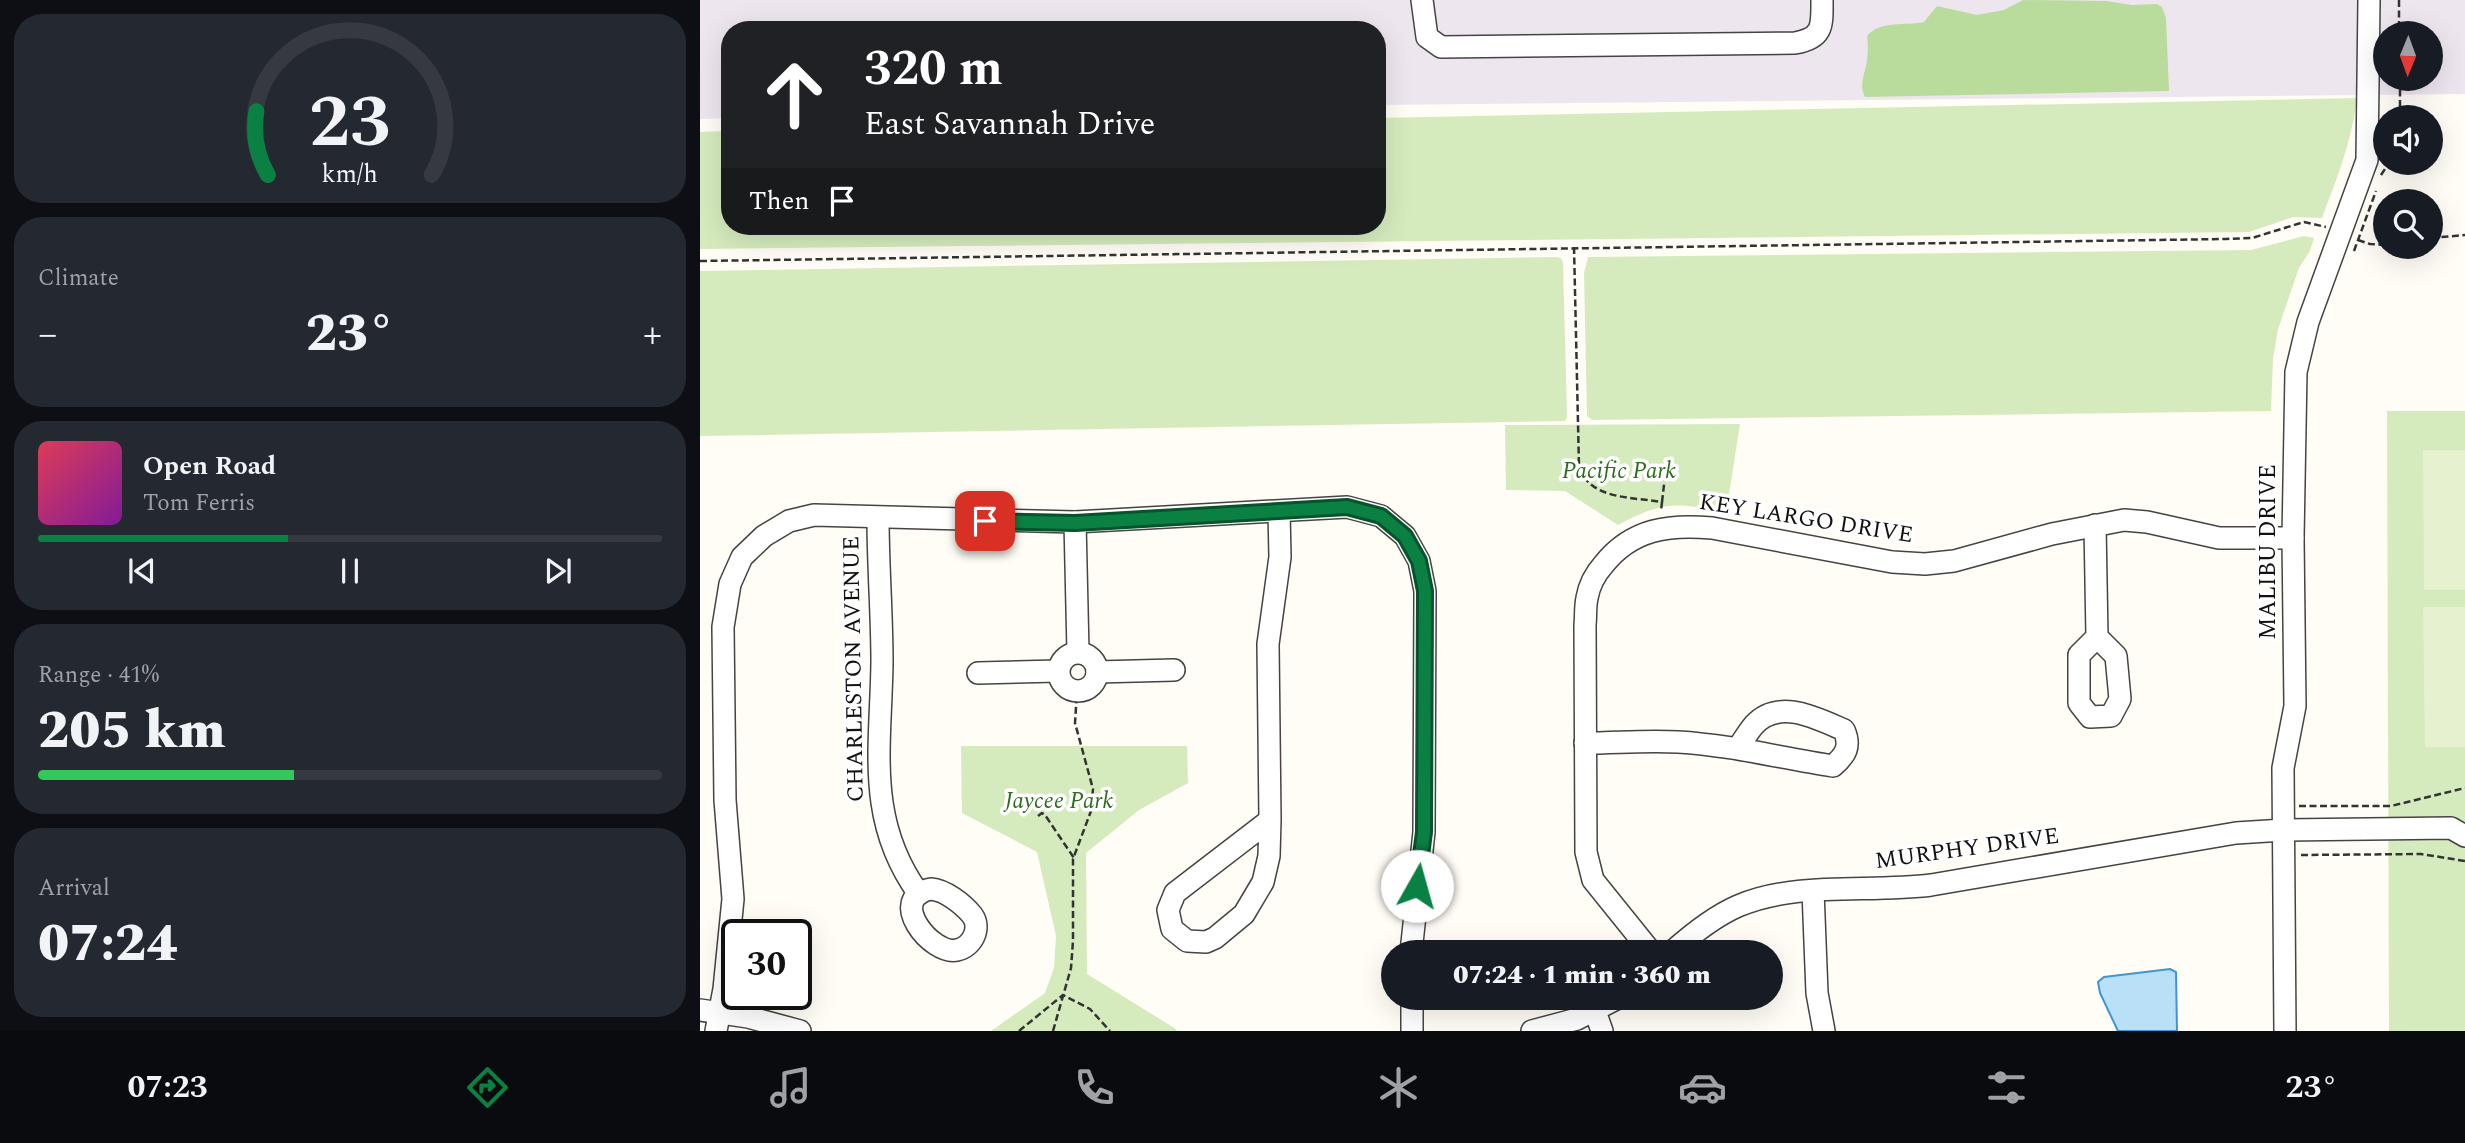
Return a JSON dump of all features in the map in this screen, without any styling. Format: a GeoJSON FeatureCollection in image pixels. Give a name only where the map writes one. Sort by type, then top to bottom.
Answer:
{"type":"FeatureCollection","features":[{"type":"Feature","properties":{"kind":"street"},"geometry":{"type":"LineString","coordinates":[[1422,0],[1427,37],[1441,47],[1795,43],[1813,38],[1819,32],[1822,0]]}},
{"type":"Feature","properties":{"kind":"street","name":"MALIBU DRIVE"},"geometry":{"type":"LineString","coordinates":[[2285,1031],[2283,806],[2285,750],[2295,706],[2293,538],[2296,372],[2308,322],[2349,237],[2367,160],[2370,0]]}},
{"type":"Feature","properties":{"kind":"street"},"geometry":{"type":"LineString","coordinates":[[800,1031],[712,1017],[725,976],[733,899],[725,800],[723,627],[730,584],[742,557],[764,536],[789,521],[814,515],[1075,523],[1347,507],[1381,516],[1405,536],[1419,561],[1425,591],[1424,832],[1412,940]]}},
{"type":"Feature","properties":{"kind":"street"},"geometry":{"type":"LineString","coordinates":[[1270,820],[1175,893],[1167,911],[1172,929],[1179,936],[1196,943],[1215,938],[1244,914],[1264,882],[1269,856],[1270,820],[1268,644],[1280,557],[1279,512]]}},
{"type":"Feature","properties":{"kind":"street","name":"CHARLESTON AVENUE"},"geometry":{"type":"LineString","coordinates":[[878,518],[882,661],[878,766],[882,813],[896,856],[919,894]]}},
{"type":"Feature","properties":{"kind":"street","name":"KEY LARGO DRIVE"},"geometry":{"type":"LineString","coordinates":[[1641,940],[1593,880],[1586,852],[1587,595],[1597,572],[1614,551],[1636,536],[1685,525],[1892,562],[1925,564],[1954,561],[2052,534],[2124,520],[2147,522],[2218,538],[2293,538]]}},
{"type":"Feature","properties":{"kind":"street"},"geometry":{"type":"LineString","coordinates":[[1075,523],[1078,652]]}},
{"type":"Feature","properties":{"kind":"street"},"geometry":{"type":"LineString","coordinates":[[2095,525],[2097,636]]}},
{"type":"Feature","properties":{"kind":"street"},"geometry":{"type":"LineString","coordinates":[[1078,652],[1092,658],[1097,672],[1092,686],[1077,691],[1064,686],[1058,671],[1064,658],[1078,652]]}},
{"type":"Feature","properties":{"kind":"street"},"geometry":{"type":"LineString","coordinates":[[1097,672],[1174,670]]}},
{"type":"Feature","properties":{"kind":"street"},"geometry":{"type":"LineString","coordinates":[[978,674],[1058,671]]}},
{"type":"Feature","properties":{"kind":"street"},"geometry":{"type":"LineString","coordinates":[[1585,743],[1676,742],[1738,748],[1766,756],[1833,766],[1845,756],[1848,740],[1844,730],[1802,713],[1779,711],[1755,723],[1738,748]]}},
{"type":"Feature","properties":{"kind":"street","name":"MURPHY DRIVE"},"geometry":{"type":"LineString","coordinates":[[1685,940],[1696,930],[1738,906],[1778,894],[1900,889],[2236,833],[2460,827]]}},
{"type":"Feature","properties":{"kind":"street"},"geometry":{"type":"LineString","coordinates":[[1813,891],[1817,993],[1824,1031]]}},
{"type":"Feature","properties":{"kind":"street"},"geometry":{"type":"LineString","coordinates":[[1412,1010],[1412,1031]]}},
{"type":"Feature","properties":{"kind":"street"},"geometry":{"type":"LineString","coordinates":[[1532,1031],[1599,1021]]}},
{"type":"Feature","properties":{"kind":"path"},"geometry":{"type":"LineString","coordinates":[[2399,0],[2399,21]]}},
{"type":"Feature","properties":{"kind":"path"},"geometry":{"type":"LineString","coordinates":[[2354,251],[2349,237],[2381,175]]}},
{"type":"Feature","properties":{"kind":"path"},"geometry":{"type":"LineString","coordinates":[[700,261],[2227,239],[2252,238],[2304,222],[2323,225],[2373,244]]}},
{"type":"Feature","properties":{"kind":"path"},"geometry":{"type":"LineString","coordinates":[[2443,237],[2465,235]]}},
{"type":"Feature","properties":{"kind":"path"},"geometry":{"type":"LineString","coordinates":[[1574,247],[1577,443],[1582,477],[1588,485],[1602,492],[1662,502]]}},
{"type":"Feature","properties":{"kind":"path"},"geometry":{"type":"LineString","coordinates":[[1660,529],[1665,476]]}},
{"type":"Feature","properties":{"kind":"path"},"geometry":{"type":"LineString","coordinates":[[1054,1031],[1071,968],[1074,858],[1090,811],[1093,789],[1076,723],[1077,691]]}},
{"type":"Feature","properties":{"kind":"path"},"geometry":{"type":"LineString","coordinates":[[2283,806],[2391,806],[2465,788]]}},
{"type":"Feature","properties":{"kind":"path"},"geometry":{"type":"LineString","coordinates":[[1038,816],[1042,813],[1045,815],[1074,858]]}},
{"type":"Feature","properties":{"kind":"path"},"geometry":{"type":"LineString","coordinates":[[2284,856],[2421,854],[2465,862]]}},
{"type":"Feature","properties":{"kind":"path"},"geometry":{"type":"LineString","coordinates":[[1019,1031],[1063,995]]}},
{"type":"Feature","properties":{"kind":"path"},"geometry":{"type":"LineString","coordinates":[[1063,995],[1090,1009],[1110,1031]]}},
{"type":"Feature","properties":{"kind":"shaded area"},"geometry":{"type":"Polygon","coordinates":[[[700,0],[2465,0],[2465,94],[1386,105],[1386,21],[721,21],[721,118],[700,119],[700,0]]]}},
{"type":"Feature","properties":{"kind":"green space"},"geometry":{"type":"Polygon","coordinates":[[[2023,0],[2106,1],[2132,5],[2157,4],[2162,7],[2166,18],[2169,91],[1865,97],[1862,83],[1868,48],[1867,36],[1872,31],[1886,26],[1924,22],[1937,6],[1977,15],[2004,10],[2023,0]]]}},
{"type":"Feature","properties":{"kind":"green space"},"geometry":{"type":"Polygon","coordinates":[[[2357,98],[2348,144],[2322,218],[2293,217],[2249,232],[700,249],[700,132],[721,131],[721,235],[1386,235],[1386,118],[2357,98]]]}},
{"type":"Feature","properties":{"kind":"green space"},"geometry":{"type":"Polygon","coordinates":[[[2304,236],[2314,238],[2310,251],[2299,268],[2278,329],[2273,359],[2271,411],[1592,420],[1587,416],[1584,273],[1588,257],[2251,250],[2304,236]]]}},
{"type":"Feature","properties":{"kind":"green space"},"geometry":{"type":"Polygon","coordinates":[[[1561,258],[1563,263],[1565,421],[700,436],[700,271],[1561,258]]]}},
{"type":"Feature","properties":{"kind":"green space"},"geometry":{"type":"Polygon","coordinates":[[[2387,411],[2465,411],[2465,1031],[2389,1031],[2387,411]]]}},
{"type":"Feature","properties":{"kind":"green space","name":"Pacific Park"},"geometry":{"type":"Polygon","coordinates":[[[1740,424],[1726,513],[1671,506],[1647,511],[1618,525],[1565,491],[1506,490],[1505,425],[1740,424]]]}},
{"type":"Feature","properties":{"kind":"green space"},"geometry":{"type":"Polygon","coordinates":[[[2423,450],[2465,450],[2465,590],[2424,590],[2423,450]]]}},
{"type":"Feature","properties":{"kind":"green space"},"geometry":{"type":"Polygon","coordinates":[[[2423,607],[2465,607],[2465,747],[2425,747],[2423,607]]]}},
{"type":"Feature","properties":{"kind":"green space","name":"Jaycee Park"},"geometry":{"type":"Polygon","coordinates":[[[961,746],[1187,746],[1188,783],[1139,810],[1086,853],[1087,974],[1176,1031],[991,1031],[1045,993],[1054,968],[1056,936],[1037,852],[962,813],[961,746]]]}},
{"type":"Feature","properties":{"kind":"water"},"geometry":{"type":"Polygon","coordinates":[[[2170,969],[2176,972],[2177,1031],[2118,1031],[2100,993],[2098,982],[2104,977],[2170,969]]]}},
{"type":"Feature","properties":{"kind":"route"},"geometry":{"type":"LineString","coordinates":[[985,521],[1075,523],[1347,507],[1381,516],[1405,536],[1419,561],[1425,591],[1424,832],[1417,886]]}}]}
